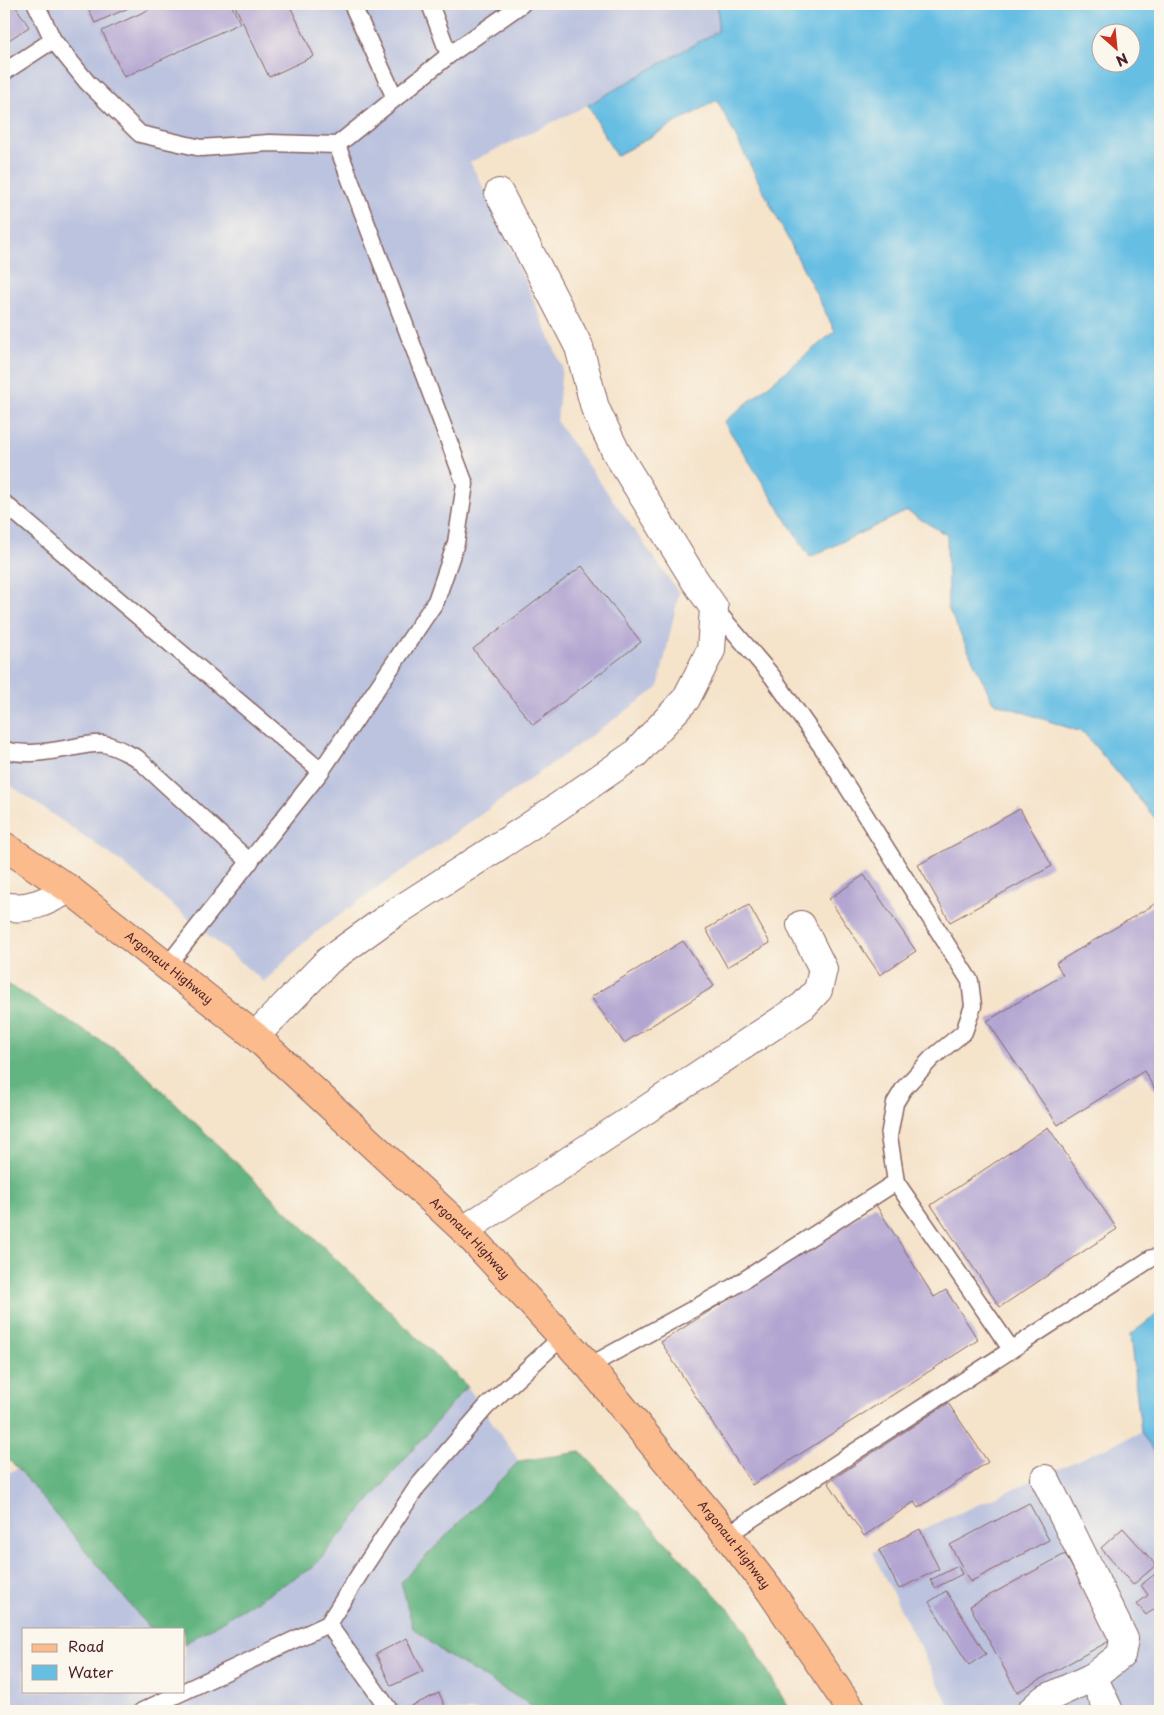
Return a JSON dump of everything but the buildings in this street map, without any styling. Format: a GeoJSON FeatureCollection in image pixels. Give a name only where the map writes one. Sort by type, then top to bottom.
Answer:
{"type":"FeatureCollection","features":[{"type":"Feature","properties":{"kind":"main road","name":"Argonaut Highway"},"geometry":{"type":"LineString","coordinates":[[4,846],[69,889],[255,1036],[464,1230],[589,1366],[727,1535],[777,1600],[852,1711]]}},
{"type":"Feature","properties":{"kind":"street"},"geometry":{"type":"LineString","coordinates":[[255,1036],[329,960],[393,914],[526,828],[635,754],[686,699],[711,650],[714,608],[694,579],[616,452],[595,408],[579,347],[499,193]]}},
{"type":"Feature","properties":{"kind":"street"},"geometry":{"type":"LineString","coordinates":[[4,906],[12,908],[40,905],[69,889]]}},
{"type":"Feature","properties":{"kind":"street"},"geometry":{"type":"LineString","coordinates":[[464,1230],[803,1006],[818,990],[823,969],[801,925]]}},
{"type":"Feature","properties":{"kind":"street"},"geometry":{"type":"LineString","coordinates":[[1031,1711],[1043,1700],[1093,1677],[1121,1655],[1124,1639],[1045,1479]]}},
{"type":"Feature","properties":{"kind":"street"},"geometry":{"type":"LineString","coordinates":[[1093,1677],[1109,1711]]}},
{"type":"Feature","properties":{"kind":"lane"},"geometry":{"type":"LineString","coordinates":[[36,4],[53,40],[87,82],[140,134],[201,148],[270,143],[337,145],[449,55],[521,4]]}},
{"type":"Feature","properties":{"kind":"lane"},"geometry":{"type":"LineString","coordinates":[[352,4],[395,98]]}},
{"type":"Feature","properties":{"kind":"lane"},"geometry":{"type":"LineString","coordinates":[[430,4],[449,55]]}},
{"type":"Feature","properties":{"kind":"lane"},"geometry":{"type":"LineString","coordinates":[[4,72],[53,40]]}},
{"type":"Feature","properties":{"kind":"lane"},"geometry":{"type":"LineString","coordinates":[[167,966],[321,771],[436,601],[456,543],[465,484],[337,145]]}},
{"type":"Feature","properties":{"kind":"lane"},"geometry":{"type":"LineString","coordinates":[[4,503],[321,771]]}},
{"type":"Feature","properties":{"kind":"lane"},"geometry":{"type":"LineString","coordinates":[[714,608],[772,676],[824,750],[970,981],[973,1006],[964,1032],[932,1058],[904,1088],[895,1103],[889,1136],[896,1182],[1011,1349]]}},
{"type":"Feature","properties":{"kind":"lane"},"geometry":{"type":"LineString","coordinates":[[4,750],[19,754],[104,744],[118,748],[137,758],[250,862]]}},
{"type":"Feature","properties":{"kind":"lane"},"geometry":{"type":"LineString","coordinates":[[589,1366],[732,1287],[896,1182]]}},
{"type":"Feature","properties":{"kind":"lane"},"geometry":{"type":"LineString","coordinates":[[727,1535],[1152,1258]]}},
{"type":"Feature","properties":{"kind":"lane"},"geometry":{"type":"LineString","coordinates":[[185,1691],[328,1624],[418,1487],[486,1407],[562,1337]]}},
{"type":"Feature","properties":{"kind":"lane"},"geometry":{"type":"LineString","coordinates":[[328,1624],[390,1711]]}},
{"type":"Feature","properties":{"kind":"lane"},"geometry":{"type":"LineString","coordinates":[[142,1711],[183,1692]]}},
{"type":"Feature","properties":{"kind":"shaded area"},"geometry":{"type":"Polygon","coordinates":[[[4,4],[718,4],[718,31],[588,105],[470,162],[495,210],[562,367],[557,422],[679,593],[658,688],[312,935],[264,982],[120,861],[4,781],[4,4]]]}},
{"type":"Feature","properties":{"kind":"shaded area"},"geometry":{"type":"Polygon","coordinates":[[[467,1386],[519,1461],[401,1582],[413,1628],[445,1654],[541,1711],[4,1711],[4,1475],[18,1468],[149,1628],[22,1628],[22,1692],[185,1692],[185,1643],[313,1567],[467,1386]]]}},
{"type":"Feature","properties":{"kind":"shaded area"},"geometry":{"type":"Polygon","coordinates":[[[1141,1432],[1160,1462],[1160,1711],[952,1711],[872,1552],[1141,1432]]]}},
{"type":"Feature","properties":{"kind":"green space"},"geometry":{"type":"Polygon","coordinates":[[[4,982],[126,1056],[467,1386],[313,1567],[185,1643],[185,1628],[149,1628],[18,1468],[4,1456],[4,982]]]}},
{"type":"Feature","properties":{"kind":"green space"},"geometry":{"type":"Polygon","coordinates":[[[581,1452],[738,1619],[790,1711],[541,1711],[445,1654],[413,1628],[401,1582],[519,1461],[581,1452]]]}},
{"type":"Feature","properties":{"kind":"water"},"geometry":{"type":"Polygon","coordinates":[[[718,4],[1160,4],[1160,824],[1084,733],[993,702],[948,608],[947,535],[907,511],[810,557],[724,422],[835,331],[717,100],[616,156],[588,105],[718,31],[718,4]]]}},
{"type":"Feature","properties":{"kind":"water"},"geometry":{"type":"Polygon","coordinates":[[[1160,1312],[1160,1462],[1141,1432],[1130,1335],[1160,1312]]]}}]}
